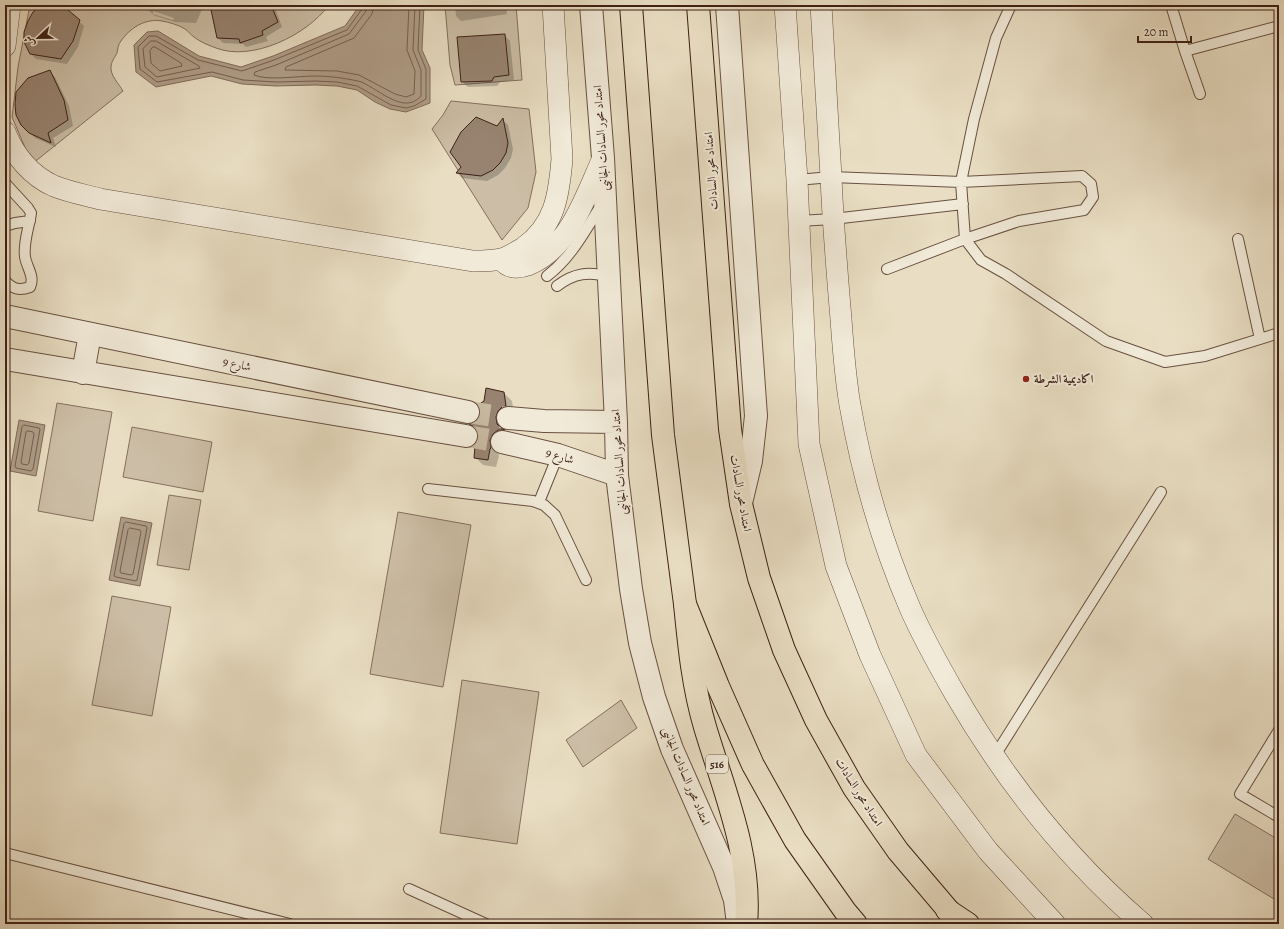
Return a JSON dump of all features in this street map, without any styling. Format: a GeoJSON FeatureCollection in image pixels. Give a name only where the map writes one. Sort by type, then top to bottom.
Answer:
{"type":"FeatureCollection","features":[{"type":"Feature","properties":{"kind":"main road"},"geometry":{"type":"LineString","coordinates":[[631,5],[663,434],[685,604],[718,686],[753,765],[795,840],[845,911],[856,924]]}},
{"type":"Feature","properties":{"kind":"main road","name":"امتداد محور السادات"},"geometry":{"type":"LineString","coordinates":[[698,5],[730,429],[741,504],[759,578],[784,650],[816,720],[854,788],[898,851],[954,917],[968,924]]}},
{"type":"Feature","properties":{"kind":"main road","name":"516"},"geometry":{"type":"LineString","coordinates":[[685,604],[692,667],[704,725],[734,817],[744,864],[747,912],[746,924]]}},
{"type":"Feature","properties":{"kind":"street"},"geometry":{"type":"LineString","coordinates":[[5,46],[10,5]]}},
{"type":"Feature","properties":{"kind":"street"},"geometry":{"type":"LineString","coordinates":[[5,132],[8,141],[18,157],[34,174],[54,186],[77,193],[473,261],[500,259],[515,253],[540,233],[550,220],[556,201],[562,159],[553,5]]}},
{"type":"Feature","properties":{"kind":"street","name":"امتداد محور السادات الجانبى"},"geometry":{"type":"LineString","coordinates":[[591,5],[603,158],[616,422],[617,475],[631,589],[640,644],[654,697],[672,749],[724,867],[735,900],[738,924]]}},
{"type":"Feature","properties":{"kind":"street"},"geometry":{"type":"LineString","coordinates":[[727,5],[756,416],[751,461],[741,504]]}},
{"type":"Feature","properties":{"kind":"street"},"geometry":{"type":"LineString","coordinates":[[785,5],[797,180],[809,444],[836,566],[870,655],[916,755],[988,851],[1056,924]]}},
{"type":"Feature","properties":{"kind":"street"},"geometry":{"type":"LineString","coordinates":[[820,5],[833,219],[844,358],[857,441],[871,498],[890,556],[910,609],[935,660],[963,709],[994,757],[1037,816],[1069,853],[1119,903],[1144,924]]}},
{"type":"Feature","properties":{"kind":"street"},"geometry":{"type":"LineString","coordinates":[[500,259],[506,265],[519,267],[534,262],[551,250],[567,231],[573,221],[603,158]]}},
{"type":"Feature","properties":{"kind":"street","name":"شارع 9"},"geometry":{"type":"LineString","coordinates":[[5,316],[468,412]]}},
{"type":"Feature","properties":{"kind":"street"},"geometry":{"type":"LineString","coordinates":[[84,373],[90,334]]}},
{"type":"Feature","properties":{"kind":"street"},"geometry":{"type":"LineString","coordinates":[[5,359],[466,436]]}},
{"type":"Feature","properties":{"kind":"street"},"geometry":{"type":"LineString","coordinates":[[508,418],[580,423],[616,422]]}},
{"type":"Feature","properties":{"kind":"street","name":"شارع 9"},"geometry":{"type":"LineString","coordinates":[[502,442],[558,455],[617,475]]}},
{"type":"Feature","properties":{"kind":"lane"},"geometry":{"type":"LineString","coordinates":[[1011,5],[996,38],[974,119],[961,182],[965,239],[981,260],[1006,274],[1106,341],[1165,362],[1205,356],[1279,333]]}},
{"type":"Feature","properties":{"kind":"lane"},"geometry":{"type":"LineString","coordinates":[[1171,5],[1200,94]]}},
{"type":"Feature","properties":{"kind":"lane"},"geometry":{"type":"LineString","coordinates":[[1185,51],[1279,26]]}},
{"type":"Feature","properties":{"kind":"lane"},"geometry":{"type":"LineString","coordinates":[[797,180],[831,177],[961,182],[1082,176],[1091,184],[1093,197],[1084,210],[1019,221],[965,239],[887,269]]}},
{"type":"Feature","properties":{"kind":"lane"},"geometry":{"type":"LineString","coordinates":[[5,183],[31,213],[25,250],[27,266],[32,277],[32,283],[30,287],[23,290],[16,289],[5,281]]}},
{"type":"Feature","properties":{"kind":"lane"},"geometry":{"type":"LineString","coordinates":[[547,276],[570,254],[605,199]]}},
{"type":"Feature","properties":{"kind":"lane"},"geometry":{"type":"LineString","coordinates":[[799,221],[833,219],[963,204]]}},
{"type":"Feature","properties":{"kind":"lane"},"geometry":{"type":"LineString","coordinates":[[5,226],[30,221]]}},
{"type":"Feature","properties":{"kind":"lane"},"geometry":{"type":"LineString","coordinates":[[1238,239],[1260,340]]}},
{"type":"Feature","properties":{"kind":"lane"},"geometry":{"type":"LineString","coordinates":[[557,286],[566,279],[587,273],[598,273],[609,277]]}},
{"type":"Feature","properties":{"kind":"lane"},"geometry":{"type":"LineString","coordinates":[[539,502],[558,455]]}},
{"type":"Feature","properties":{"kind":"lane"},"geometry":{"type":"LineString","coordinates":[[428,489],[539,502],[555,514],[586,580]]}},
{"type":"Feature","properties":{"kind":"lane"},"geometry":{"type":"LineString","coordinates":[[994,757],[1161,492]]}},
{"type":"Feature","properties":{"kind":"lane"},"geometry":{"type":"LineString","coordinates":[[1279,730],[1240,794],[1279,817]]}},
{"type":"Feature","properties":{"kind":"lane"},"geometry":{"type":"LineString","coordinates":[[5,853],[290,924]]}},
{"type":"Feature","properties":{"kind":"lane"},"geometry":{"type":"LineString","coordinates":[[409,889],[486,924]]}},
{"type":"Feature","properties":{"kind":"shaded area"},"geometry":{"type":"Polygon","coordinates":[[[30,5],[329,5],[307,26],[293,35],[278,43],[246,51],[230,51],[207,45],[183,28],[167,22],[156,20],[138,25],[133,28],[120,42],[117,53],[111,65],[113,76],[123,91],[32,164],[12,117],[18,67],[30,5]]]}},
{"type":"Feature","properties":{"kind":"shaded area"},"geometry":{"type":"Polygon","coordinates":[[[445,5],[516,5],[522,80],[455,85],[450,65],[445,5]]]}},
{"type":"Feature","properties":{"kind":"shaded area"},"geometry":{"type":"Polygon","coordinates":[[[451,101],[529,109],[536,172],[528,208],[502,240],[432,129],[443,115],[451,101]]]}},
{"type":"Feature","properties":{"kind":"shaded area"},"geometry":{"type":"Polygon","coordinates":[[[57,403],[112,412],[93,521],[38,511],[57,403]]]}},
{"type":"Feature","properties":{"kind":"shaded area"},"geometry":{"type":"Polygon","coordinates":[[[132,427],[212,442],[203,492],[123,477],[132,427]]]}},
{"type":"Feature","properties":{"kind":"shaded area"},"geometry":{"type":"Polygon","coordinates":[[[169,495],[201,500],[189,570],[157,565],[169,495]]]}},
{"type":"Feature","properties":{"kind":"shaded area"},"geometry":{"type":"Polygon","coordinates":[[[398,512],[471,525],[443,687],[370,674],[398,512]]]}},
{"type":"Feature","properties":{"kind":"shaded area"},"geometry":{"type":"Polygon","coordinates":[[[112,596],[171,607],[152,716],[92,705],[112,596]]]}},
{"type":"Feature","properties":{"kind":"shaded area"},"geometry":{"type":"Polygon","coordinates":[[[462,680],[539,692],[517,844],[440,833],[462,680]]]}},
{"type":"Feature","properties":{"kind":"shaded area"},"geometry":{"type":"Polygon","coordinates":[[[621,700],[637,728],[583,767],[566,740],[621,700]]]}},
{"type":"Feature","properties":{"kind":"shaded area"},"geometry":{"type":"Polygon","coordinates":[[[1235,814],[1279,840],[1279,902],[1208,859],[1235,814]]]}},
{"type":"Feature","properties":{"kind":"water"},"geometry":{"type":"Polygon","coordinates":[[[360,5],[424,5],[422,50],[430,68],[430,103],[406,112],[390,109],[375,102],[357,90],[337,86],[276,86],[242,84],[211,76],[156,87],[136,72],[134,45],[147,32],[158,31],[199,56],[241,67],[273,56],[345,26],[360,5]]]}},
{"type":"Feature","properties":{"kind":"water"},"geometry":{"type":"Polygon","coordinates":[[[19,420],[45,425],[36,476],[10,471],[19,420]]]}},
{"type":"Feature","properties":{"kind":"water"},"geometry":{"type":"Polygon","coordinates":[[[121,517],[152,523],[140,586],[109,580],[121,517]]]}},
{"type":"Feature","properties":{"kind":"building"},"geometry":{"type":"Polygon","coordinates":[[[41,5],[62,5],[80,20],[73,41],[61,59],[30,54],[24,42],[24,32],[28,21],[33,12],[41,5]]]}},
{"type":"Feature","properties":{"kind":"building"},"geometry":{"type":"Polygon","coordinates":[[[210,5],[271,5],[278,22],[262,31],[263,35],[240,43],[239,39],[217,38],[210,5]]]}},
{"type":"Feature","properties":{"kind":"building"},"geometry":{"type":"Polygon","coordinates":[[[505,34],[509,75],[494,77],[492,81],[461,82],[457,37],[505,34]]]}},
{"type":"Feature","properties":{"kind":"building"},"geometry":{"type":"Polygon","coordinates":[[[50,70],[64,100],[68,120],[48,133],[51,143],[29,133],[21,125],[16,115],[15,105],[16,92],[28,78],[50,70]]]}},
{"type":"Feature","properties":{"kind":"building"},"geometry":{"type":"Polygon","coordinates":[[[476,117],[497,126],[503,118],[508,143],[506,153],[500,163],[493,170],[481,176],[456,173],[461,167],[450,152],[461,132],[476,117]]]}},
{"type":"Feature","properties":{"kind":"building"},"geometry":{"type":"Polygon","coordinates":[[[486,388],[504,392],[506,406],[502,407],[498,411],[496,417],[497,424],[505,430],[498,430],[493,434],[490,440],[491,448],[488,460],[474,458],[474,445],[478,438],[478,432],[469,424],[477,421],[480,415],[480,408],[478,405],[484,401],[486,388]]]}},
{"type":"Feature","properties":{"kind":"tunnel"},"geometry":{"type":"LineString","coordinates":[[468,412],[508,418]]}},
{"type":"Feature","properties":{"kind":"tunnel"},"geometry":{"type":"LineString","coordinates":[[466,436],[502,442]]}},
{"type":"Feature","properties":{"kind":"place","name":"اكاديمية الشرطة"},"geometry":{"type":"Point","coordinates":[1026,379]}}]}
